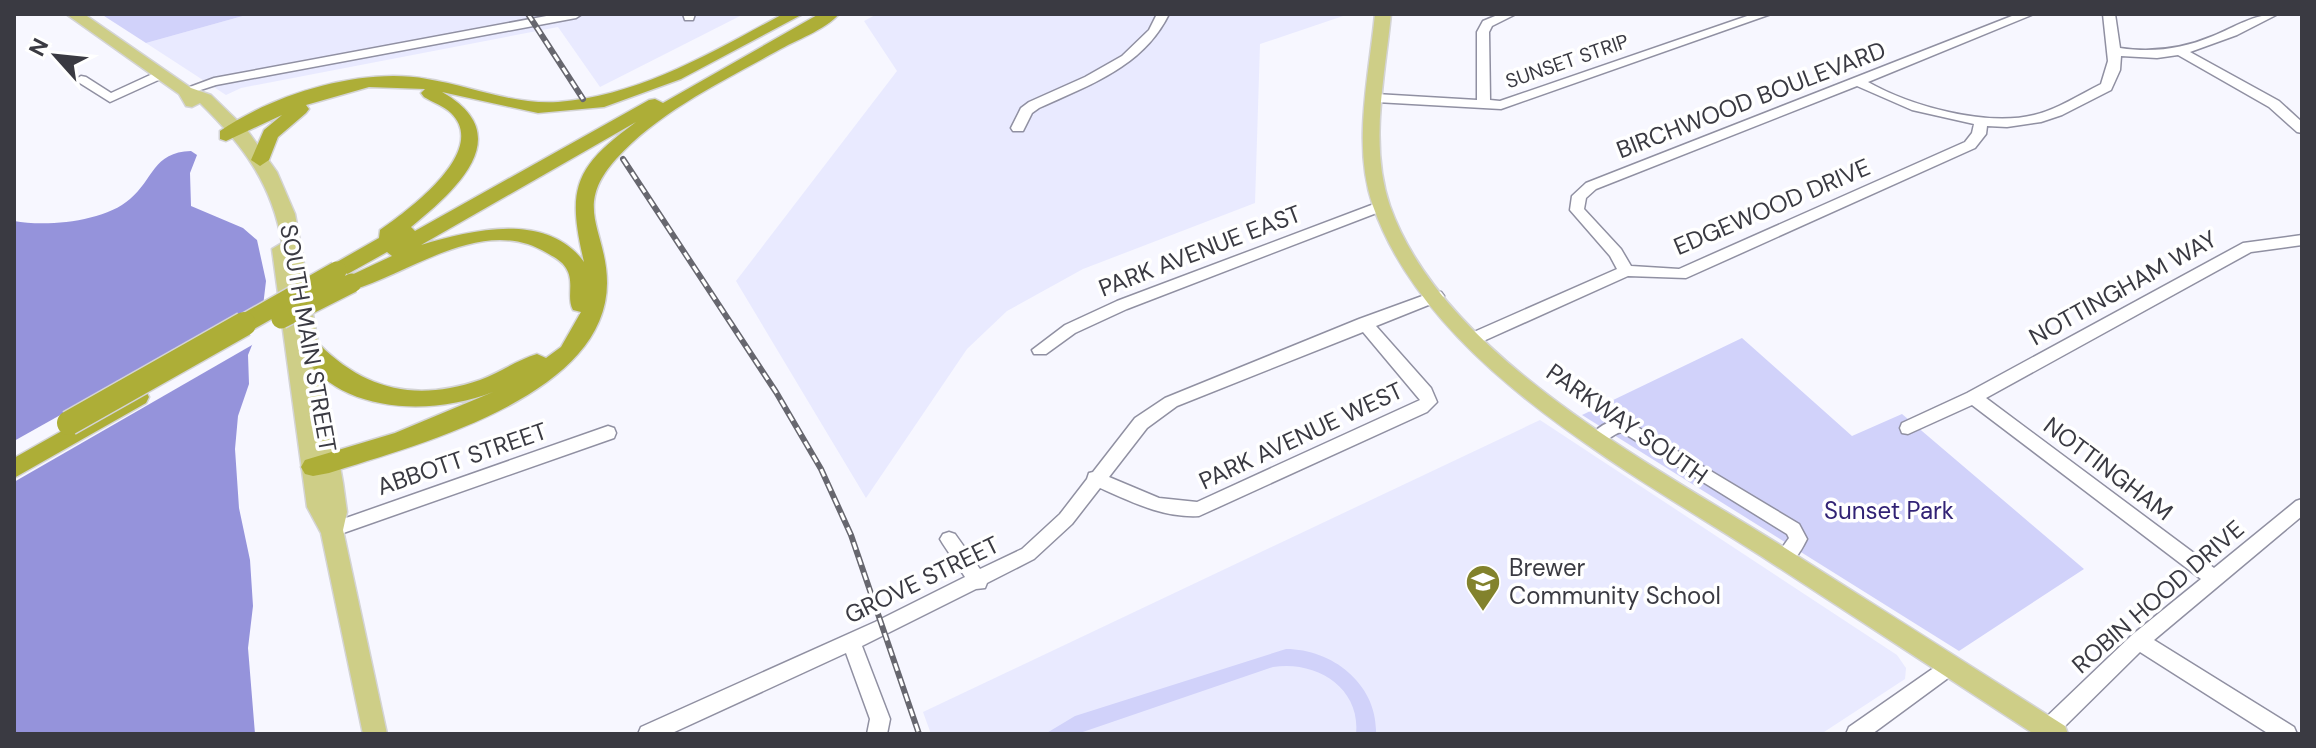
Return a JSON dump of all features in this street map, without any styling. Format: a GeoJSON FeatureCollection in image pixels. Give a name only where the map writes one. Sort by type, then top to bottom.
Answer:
{"type":"FeatureCollection","features":[{"type":"Feature","properties":{"kind":"highway"},"geometry":{"type":"LineString","coordinates":[[14,469],[795,14]]}},
{"type":"Feature","properties":{"kind":"highway"},"geometry":{"type":"LineString","coordinates":[[14,454],[345,278],[590,140],[824,14]]}},
{"type":"Feature","properties":{"kind":"highway"},"geometry":{"type":"LineString","coordinates":[[321,461],[492,403],[527,385],[556,364],[583,332],[596,300],[597,280],[583,229],[582,207],[586,187],[598,168],[621,144],[659,116],[831,14]]}},
{"type":"Feature","properties":{"kind":"highway"},"geometry":{"type":"LineString","coordinates":[[233,133],[330,89],[379,79],[425,83],[520,107],[554,108],[590,104],[646,88],[743,42]]}},
{"type":"Feature","properties":{"kind":"highway"},"geometry":{"type":"LineString","coordinates":[[233,133],[310,104],[365,88],[416,89],[454,105],[466,120],[470,134],[466,156],[445,188],[345,278]]}},
{"type":"Feature","properties":{"kind":"highway"},"geometry":{"type":"LineString","coordinates":[[260,160],[263,147],[275,129],[310,104]]}},
{"type":"Feature","properties":{"kind":"highway"},"geometry":{"type":"LineString","coordinates":[[321,461],[477,398],[511,381],[538,361],[571,324],[582,290],[580,274],[571,259],[545,243],[499,236],[455,242],[345,278]]}},
{"type":"Feature","properties":{"kind":"highway"},"geometry":{"type":"LineString","coordinates":[[311,350],[352,385],[376,394],[410,399],[442,398],[481,389],[538,361]]}},
{"type":"Feature","properties":{"kind":"main road","name":"SOUTH MAIN STREET"},"geometry":{"type":"LineString","coordinates":[[74,14],[191,95],[260,160],[280,198],[292,234],[311,350],[321,461],[320,513],[332,530],[352,642],[375,734]]}},
{"type":"Feature","properties":{"kind":"main road","name":"PARKWAY SOUTH"},"geometry":{"type":"LineString","coordinates":[[1383,14],[1374,166],[1382,206],[1409,258],[1473,339],[1510,373],[1596,440],[2052,731]]}},
{"type":"Feature","properties":{"kind":"main road","name":"SOUTH MAIN STREET"},"geometry":{"type":"LineString","coordinates":[[233,133],[260,186],[278,233],[321,461]]}},
{"type":"Feature","properties":{"kind":"street"},"geometry":{"type":"LineString","coordinates":[[191,95],[246,77],[576,14]]}},
{"type":"Feature","properties":{"kind":"street"},"geometry":{"type":"LineString","coordinates":[[1018,128],[1026,111],[1034,105],[1132,54],[1155,31],[1163,14]]}},
{"type":"Feature","properties":{"kind":"street"},"geometry":{"type":"LineString","coordinates":[[1484,103],[1483,32],[1487,24],[1510,14]]}},
{"type":"Feature","properties":{"kind":"street","name":"SUNSET STRIP"},"geometry":{"type":"LineString","coordinates":[[1376,98],[1501,105],[1765,14]]}},
{"type":"Feature","properties":{"kind":"street","name":"BIRCHWOOD BOULEVARD"},"geometry":{"type":"LineString","coordinates":[[1626,271],[1616,253],[1577,210],[1579,196],[1591,186],[2028,14]]}},
{"type":"Feature","properties":{"kind":"street"},"geometry":{"type":"LineString","coordinates":[[1859,82],[1895,101],[1981,119],[2027,121],[2047,116],[2106,87],[2111,81],[2114,51],[2109,14]]}},
{"type":"Feature","properties":{"kind":"street"},"geometry":{"type":"LineString","coordinates":[[2114,51],[2160,57],[2183,53],[2272,14]]}},
{"type":"Feature","properties":{"kind":"street"},"geometry":{"type":"LineString","coordinates":[[2183,53],[2274,104],[2302,129]]}},
{"type":"Feature","properties":{"kind":"street"},"geometry":{"type":"LineString","coordinates":[[81,80],[110,98],[161,74]]}},
{"type":"Feature","properties":{"kind":"street","name":"EDGEWOOD DRIVE"},"geometry":{"type":"LineString","coordinates":[[1473,339],[1626,271],[1681,274],[1970,145],[1979,134],[1981,119]]}},
{"type":"Feature","properties":{"kind":"street","name":"PARK AVENUE EAST"},"geometry":{"type":"LineString","coordinates":[[1040,350],[1070,329],[1122,305],[1382,206]]}},
{"type":"Feature","properties":{"kind":"street","name":"NOTTINGHAM WAY"},"geometry":{"type":"LineString","coordinates":[[1908,428],[1973,397],[2248,247],[2302,240]]}},
{"type":"Feature","properties":{"kind":"street","name":"GROVE STREET"},"geometry":{"type":"LineString","coordinates":[[648,734],[979,582],[1028,554],[1066,519],[1141,423],[1171,402],[1436,296]]}},
{"type":"Feature","properties":{"kind":"street","name":"PARK AVENUE WEST"},"geometry":{"type":"LineString","coordinates":[[1095,478],[1168,508],[1184,512],[1199,509],[1421,408],[1429,402],[1425,392],[1364,323]]}},
{"type":"Feature","properties":{"kind":"street","name":"NOTTINGHAM"},"geometry":{"type":"LineString","coordinates":[[1973,397],[2215,579]]}},
{"type":"Feature","properties":{"kind":"street"},"geometry":{"type":"LineString","coordinates":[[1596,440],[1613,426],[1624,425],[1793,529],[1798,539],[1783,559]]}},
{"type":"Feature","properties":{"kind":"street","name":"ABBOTT STREET"},"geometry":{"type":"LineString","coordinates":[[332,530],[608,433]]}},
{"type":"Feature","properties":{"kind":"street","name":"ROBIN HOOD DRIVE"},"geometry":{"type":"LineString","coordinates":[[2052,731],[2139,641],[2302,506]]}},
{"type":"Feature","properties":{"kind":"street"},"geometry":{"type":"LineString","coordinates":[[949,539],[979,582]]}},
{"type":"Feature","properties":{"kind":"street"},"geometry":{"type":"LineString","coordinates":[[2139,641],[2287,734]]}},
{"type":"Feature","properties":{"kind":"street"},"geometry":{"type":"LineString","coordinates":[[851,642],[880,719],[877,734]]}},
{"type":"Feature","properties":{"kind":"street"},"geometry":{"type":"LineString","coordinates":[[1856,734],[1948,667]]}},
{"type":"Feature","properties":{"kind":"shaded area"},"geometry":{"type":"Polygon","coordinates":[[[250,14],[744,14],[600,87],[558,27],[241,88],[226,95],[146,43],[250,14]]]}},
{"type":"Feature","properties":{"kind":"shaded area"},"geometry":{"type":"Polygon","coordinates":[[[877,14],[1349,14],[1260,44],[1255,203],[1083,269],[1007,311],[967,349],[866,498],[736,281],[897,71],[864,21],[877,14]]]}},
{"type":"Feature","properties":{"kind":"shaded area"},"geometry":{"type":"Polygon","coordinates":[[[191,151],[197,155],[190,173],[191,206],[243,228],[257,240],[266,281],[261,323],[248,355],[249,384],[238,416],[235,449],[239,508],[250,560],[253,606],[248,648],[255,734],[14,734],[14,221],[58,223],[105,213],[119,207],[138,192],[155,168],[169,156],[191,151]]]}},
{"type":"Feature","properties":{"kind":"shaded area","name":"Brewer Community School"},"geometry":{"type":"Polygon","coordinates":[[[1540,420],[1897,655],[1906,668],[1905,679],[1821,734],[931,734],[923,712],[1540,420]]]}},
{"type":"Feature","properties":{"kind":"green space"},"geometry":{"type":"Polygon","coordinates":[[[101,14],[250,14],[146,43],[101,14]]]}},
{"type":"Feature","properties":{"kind":"green space","name":"Sunset Park"},"geometry":{"type":"Polygon","coordinates":[[[1742,338],[1852,436],[1902,414],[2084,569],[1959,651],[1582,415],[1742,338]]]}},
{"type":"Feature","properties":{"kind":"green space"},"geometry":{"type":"Polygon","coordinates":[[[1286,649],[1320,655],[1349,673],[1369,700],[1375,716],[1376,734],[1356,734],[1356,717],[1351,703],[1332,680],[1304,668],[1289,666],[1273,667],[1077,734],[1045,734],[1075,716],[1286,649]]]}},
{"type":"Feature","properties":{"kind":"pier"},"geometry":{"type":"Polygon","coordinates":[[[269,298],[259,341],[14,482],[14,441],[269,298]]]}},
{"type":"Feature","properties":{"kind":"railway"},"geometry":{"type":"LineString","coordinates":[[528,14],[583,99]]}},
{"type":"Feature","properties":{"kind":"railway"},"geometry":{"type":"LineString","coordinates":[[623,159],[776,392],[821,469],[851,535],[919,734]]}},
{"type":"Feature","properties":{"kind":"place","name":"Brewer Community School"},"geometry":{"type":"Point","coordinates":[1483,613]}}]}
